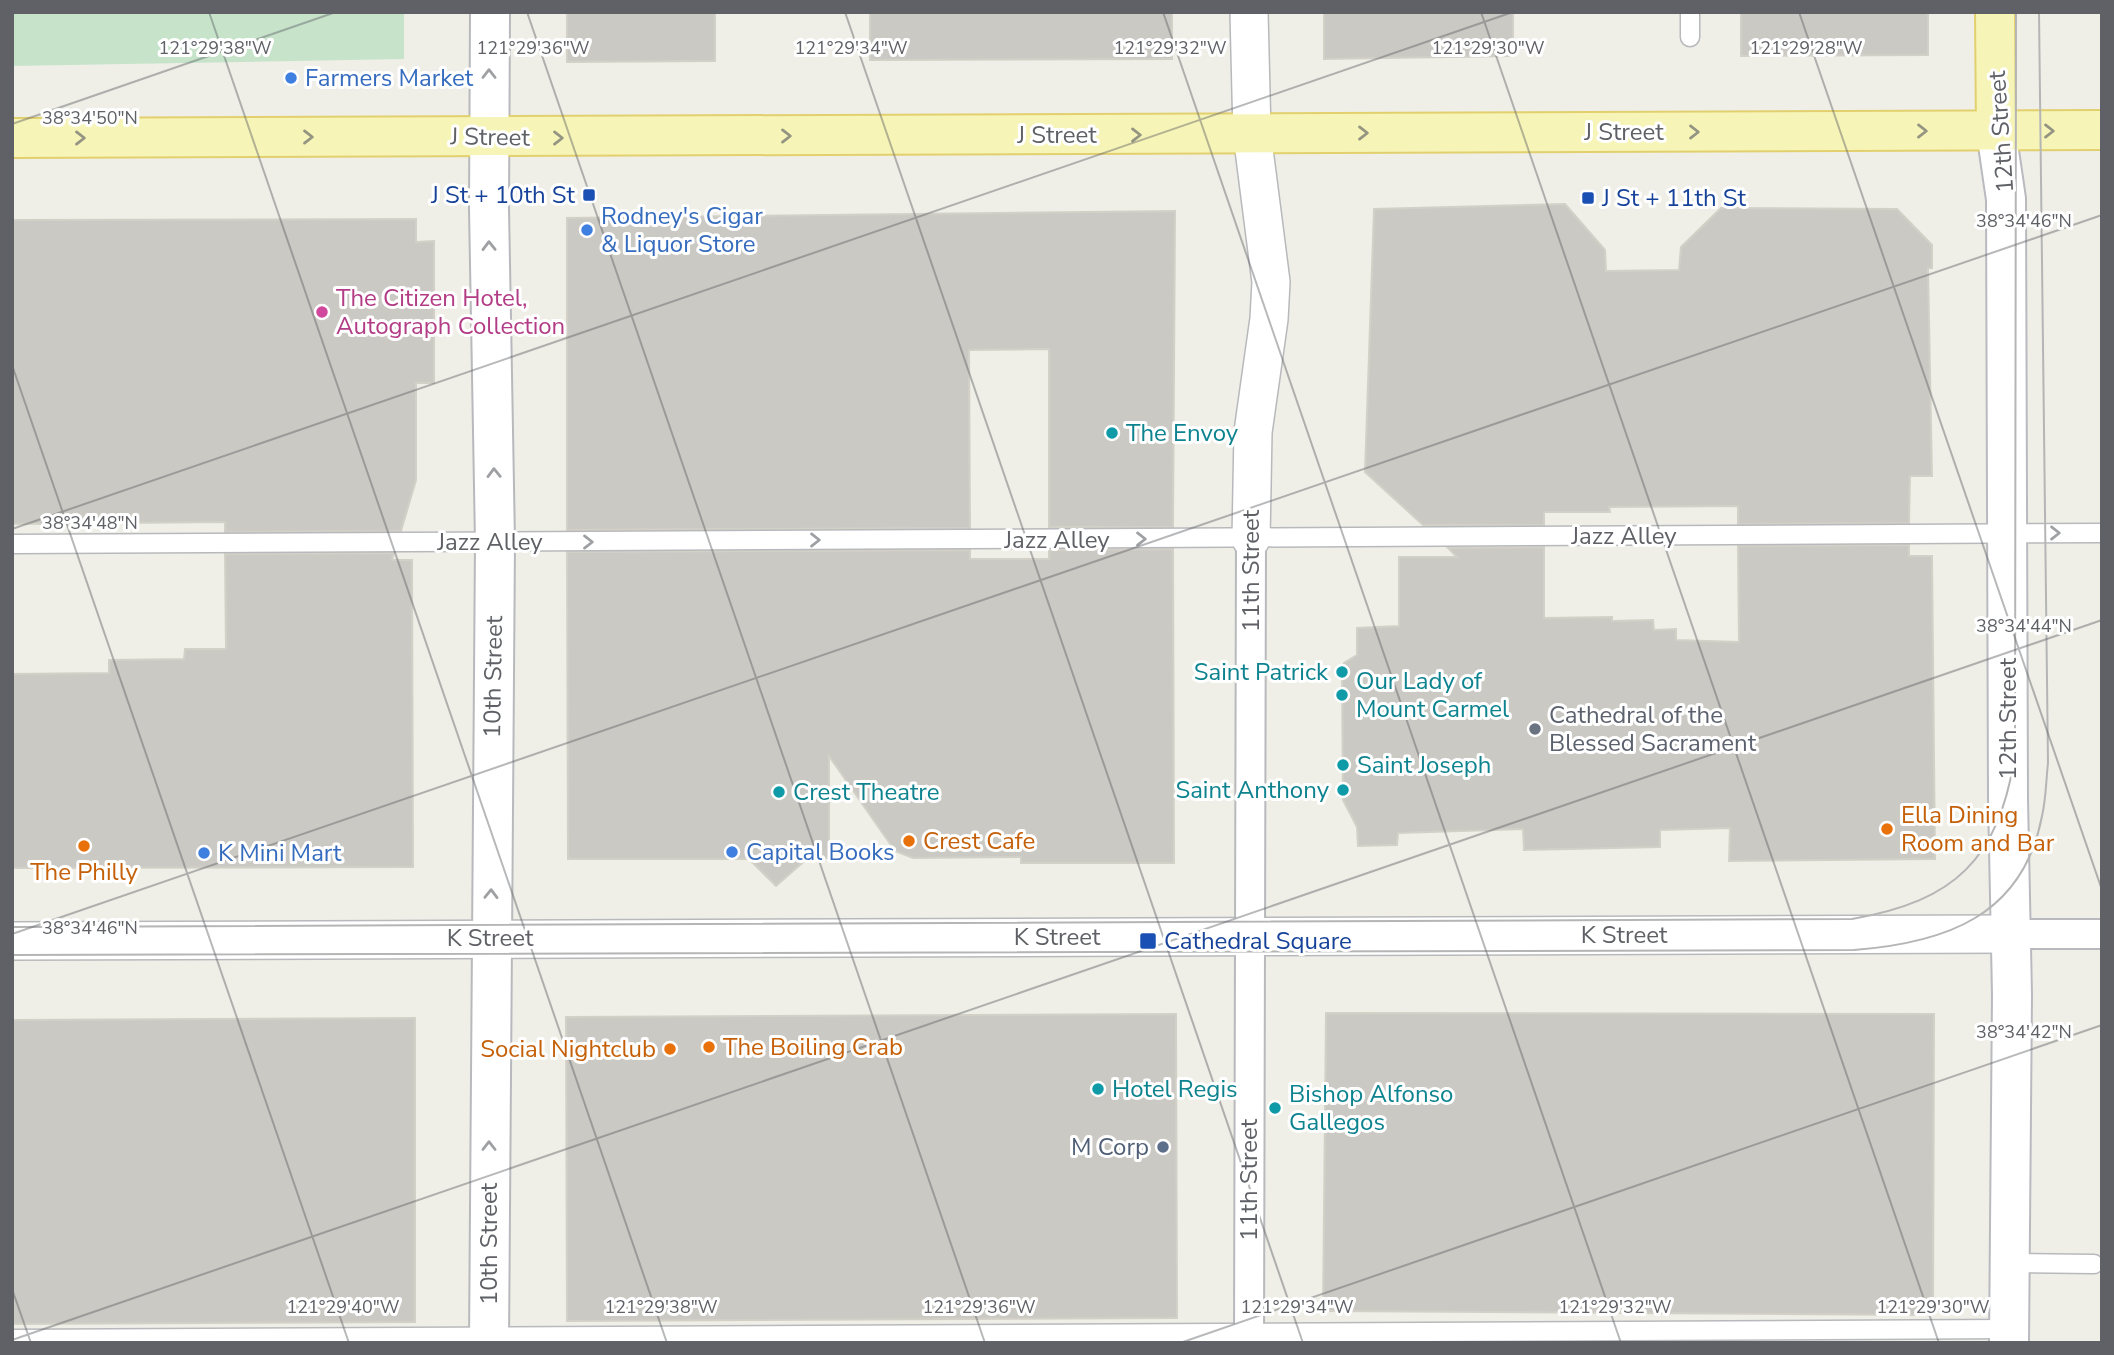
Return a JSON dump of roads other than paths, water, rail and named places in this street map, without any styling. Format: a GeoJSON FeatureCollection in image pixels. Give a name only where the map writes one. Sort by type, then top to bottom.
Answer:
{"type":"FeatureCollection","features":[{"type":"Feature","properties":{"kind":"main road","name":"12th Street"},"geometry":{"type":"LineString","coordinates":[[1995,12],[1996,131]]}},
{"type":"Feature","properties":{"kind":"main road","name":"J Street"},"geometry":{"type":"LineString","coordinates":[[12,138],[2102,130]]}},
{"type":"Feature","properties":{"kind":"street","name":"10th Street"},"geometry":{"type":"LineString","coordinates":[[489,12],[495,542],[489,1340]]}},
{"type":"Feature","properties":{"kind":"street","name":"11th Street"},"geometry":{"type":"LineString","coordinates":[[1249,12],[1252,134],[1270,282],[1269,320],[1253,432],[1249,1338]]}},
{"type":"Feature","properties":{"kind":"street","name":"12th Street"},"geometry":{"type":"LineString","coordinates":[[1996,131],[2006,199],[2010,934],[2008,1336]]}},
{"type":"Feature","properties":{"kind":"street","name":"K Street"},"geometry":{"type":"LineString","coordinates":[[12,941],[2102,934]]}},
{"type":"Feature","properties":{"kind":"lane"},"geometry":{"type":"LineString","coordinates":[[1690,12],[1690,37]]}},
{"type":"Feature","properties":{"kind":"lane","name":"Jazz Alley"},"geometry":{"type":"LineString","coordinates":[[12,544],[2102,533]]}},
{"type":"Feature","properties":{"kind":"lane"},"geometry":{"type":"LineString","coordinates":[[2009,1263],[2094,1264]]}},
{"type":"Feature","properties":{"kind":"lane"},"geometry":{"type":"LineString","coordinates":[[12,1339],[2008,1336]]}},
{"type":"Feature","properties":{"kind":"tram line"},"geometry":{"type":"LineString","coordinates":[[12,927],[1852,919],[1888,911],[1919,900],[1945,887],[1966,869],[1983,848],[1997,822],[2015,756],[2016,12]]}},
{"type":"Feature","properties":{"kind":"tram line"},"geometry":{"type":"LineString","coordinates":[[12,955],[1854,950],[1919,940],[1948,931],[1975,918],[1998,901],[2017,879],[2032,850],[2045,797],[2048,763],[2039,12]]}},
{"type":"Feature","properties":{"kind":"place","name":"Farmers Market"},"geometry":{"type":"Point","coordinates":[291,78]}},
{"type":"Feature","properties":{"kind":"place","name":"J St + 10th St"},"geometry":{"type":"Point","coordinates":[589,195]}},
{"type":"Feature","properties":{"kind":"place","name":"J St + 11th St"},"geometry":{"type":"Point","coordinates":[1588,198]}},
{"type":"Feature","properties":{"kind":"place","name":"Rodney's Cigar & Liquor Store"},"geometry":{"type":"Point","coordinates":[587,230]}},
{"type":"Feature","properties":{"kind":"place","name":"The Citizen Hotel, Autograph Collection"},"geometry":{"type":"Point","coordinates":[322,312]}},
{"type":"Feature","properties":{"kind":"place","name":"The Envoy"},"geometry":{"type":"Point","coordinates":[1112,433]}},
{"type":"Feature","properties":{"kind":"place","name":"Saint Patrick"},"geometry":{"type":"Point","coordinates":[1342,672]}},
{"type":"Feature","properties":{"kind":"place","name":"Our Lady of Mount Carmel"},"geometry":{"type":"Point","coordinates":[1342,695]}},
{"type":"Feature","properties":{"kind":"place","name":"Cathedral of the Blessed Sacrament"},"geometry":{"type":"Point","coordinates":[1535,729]}},
{"type":"Feature","properties":{"kind":"place","name":"Saint Joseph"},"geometry":{"type":"Point","coordinates":[1343,765]}},
{"type":"Feature","properties":{"kind":"place","name":"Saint Anthony"},"geometry":{"type":"Point","coordinates":[1343,790]}},
{"type":"Feature","properties":{"kind":"place","name":"Crest Theatre"},"geometry":{"type":"Point","coordinates":[779,792]}},
{"type":"Feature","properties":{"kind":"place","name":"Ella Dining Room and Bar"},"geometry":{"type":"Point","coordinates":[1887,829]}},
{"type":"Feature","properties":{"kind":"place","name":"Crest Cafe"},"geometry":{"type":"Point","coordinates":[909,841]}},
{"type":"Feature","properties":{"kind":"place","name":"The Philly"},"geometry":{"type":"Point","coordinates":[84,846]}},
{"type":"Feature","properties":{"kind":"place","name":"Capital Books"},"geometry":{"type":"Point","coordinates":[732,852]}},
{"type":"Feature","properties":{"kind":"place","name":"K Mini Mart"},"geometry":{"type":"Point","coordinates":[204,853]}},
{"type":"Feature","properties":{"kind":"place","name":"Cathedral Square"},"geometry":{"type":"Point","coordinates":[1148,941]}},
{"type":"Feature","properties":{"kind":"place","name":"The Boiling Crab"},"geometry":{"type":"Point","coordinates":[709,1047]}},
{"type":"Feature","properties":{"kind":"place","name":"Social Nightclub"},"geometry":{"type":"Point","coordinates":[670,1049]}},
{"type":"Feature","properties":{"kind":"place","name":"Hotel Regis"},"geometry":{"type":"Point","coordinates":[1098,1089]}},
{"type":"Feature","properties":{"kind":"place","name":"Bishop Alfonso Gallegos"},"geometry":{"type":"Point","coordinates":[1275,1108]}},
{"type":"Feature","properties":{"kind":"place","name":"M Corp"},"geometry":{"type":"Point","coordinates":[1163,1147]}}]}
